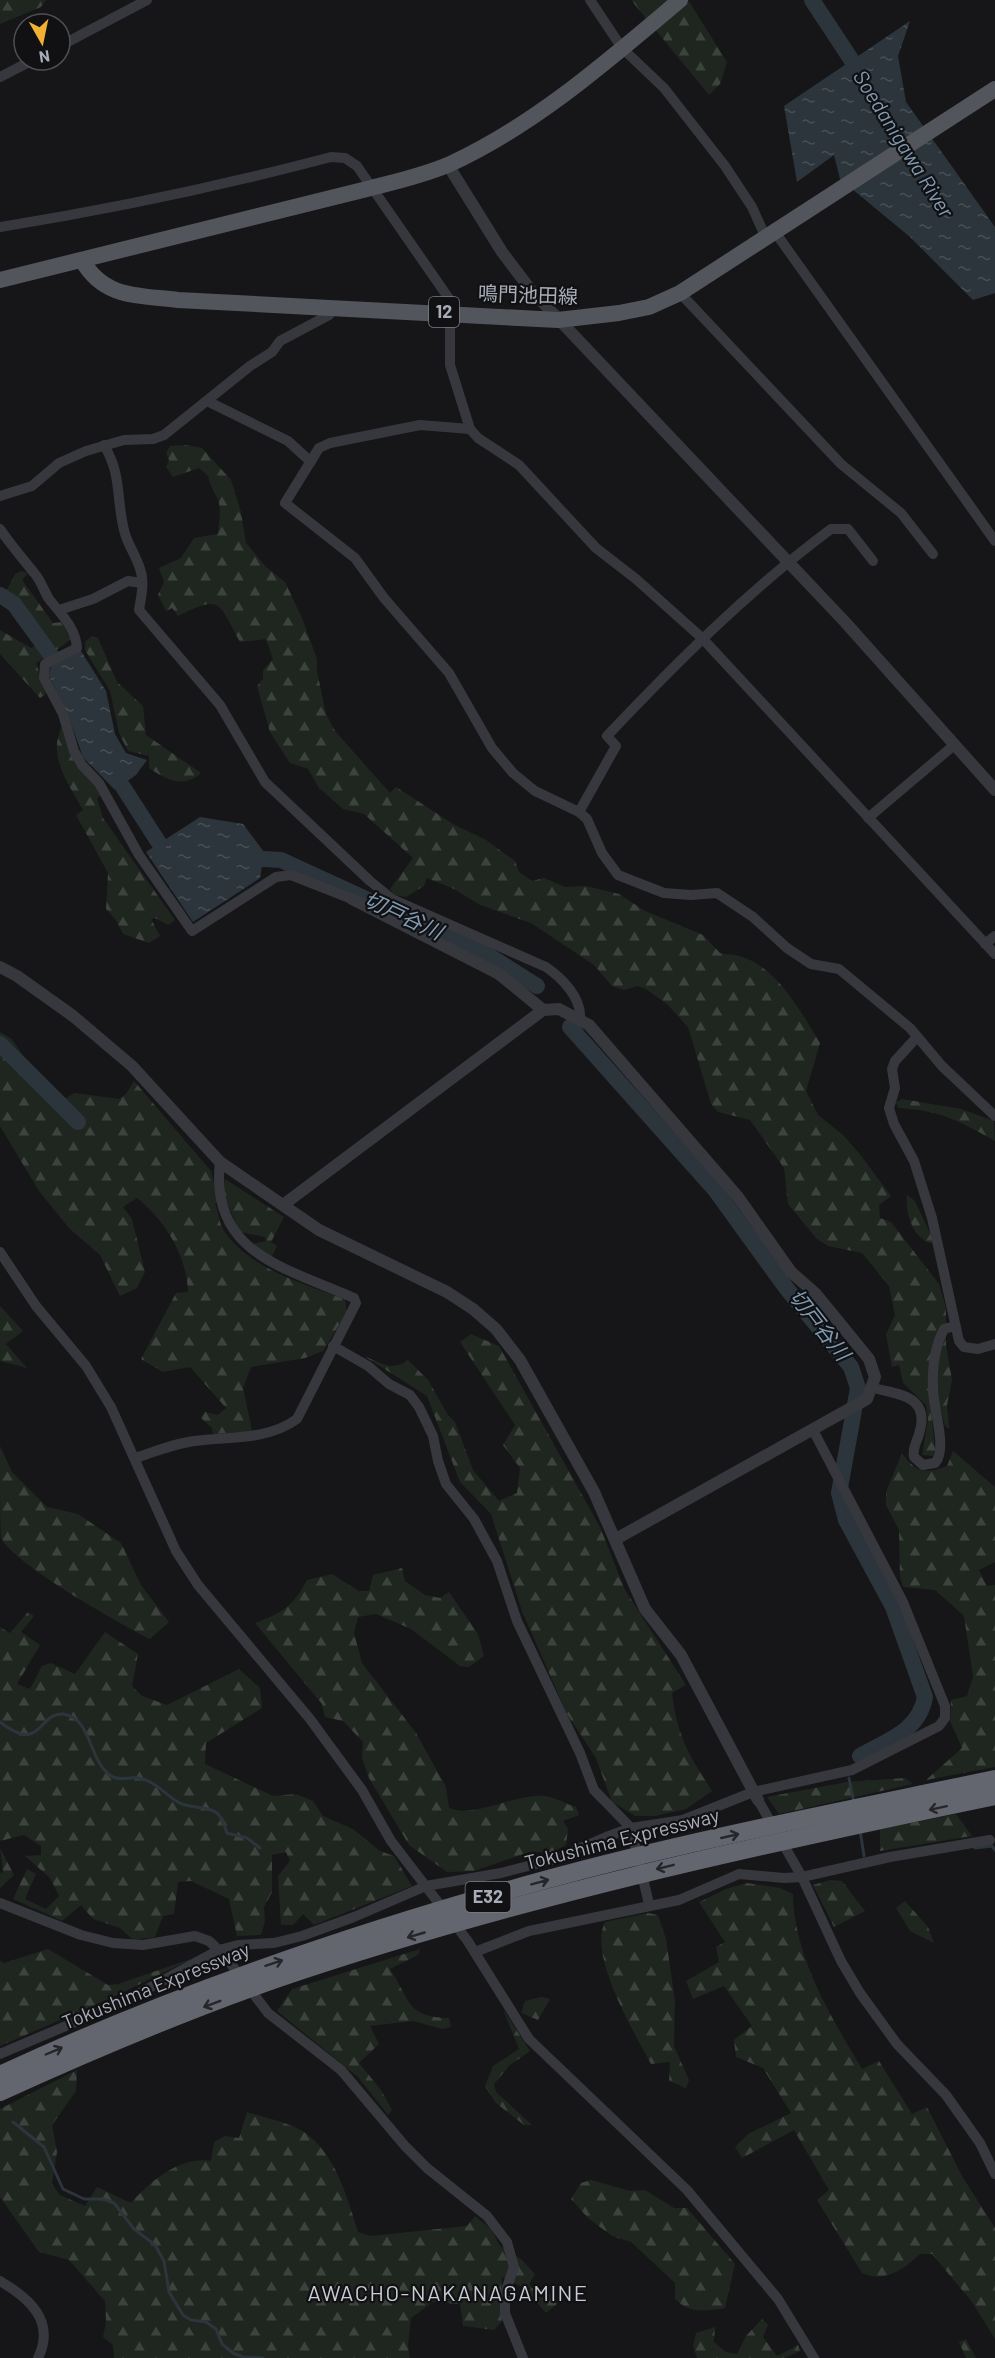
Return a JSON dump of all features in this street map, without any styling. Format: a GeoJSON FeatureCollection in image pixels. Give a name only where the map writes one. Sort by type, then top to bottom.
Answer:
{"type":"FeatureCollection","features":[{"type":"Feature","properties":{"kind":"highway","name":"Tokushima Expressway"},"geometry":{"type":"LineString","coordinates":[[0,2075],[154,2008],[266,1966],[406,1921],[542,1881],[668,1850],[995,1779]]}},
{"type":"Feature","properties":{"kind":"highway","name":"Tokushima Expressway"},"geometry":{"type":"LineString","coordinates":[[0,2092],[144,2030],[275,1980],[399,1940],[667,1867],[995,1796]]}},
{"type":"Feature","properties":{"kind":"main road"},"geometry":{"type":"LineString","coordinates":[[0,280],[371,188],[425,174],[448,165],[517,127],[622,48],[680,0]]}},
{"type":"Feature","properties":{"kind":"main road","name":"鳴門池田線"},"geometry":{"type":"LineString","coordinates":[[82,260],[94,278],[125,294],[178,300],[558,320],[619,313],[649,307],[680,292],[995,89]]}},
{"type":"Feature","properties":{"kind":"street"},"geometry":{"type":"LineString","coordinates":[[72,40],[147,0]]}},
{"type":"Feature","properties":{"kind":"street"},"geometry":{"type":"LineString","coordinates":[[590,0],[622,48],[664,88],[725,166],[771,235],[995,541]]}},
{"type":"Feature","properties":{"kind":"street"},"geometry":{"type":"LineString","coordinates":[[0,227],[105,210],[234,182],[331,157],[345,158],[357,166],[450,300],[450,364],[470,429],[478,438],[519,465],[596,548],[636,579],[702,638],[995,954]]}},
{"type":"Feature","properties":{"kind":"street"},"geometry":{"type":"LineString","coordinates":[[448,165],[502,252],[558,320],[787,561],[995,790]]}},
{"type":"Feature","properties":{"kind":"street"},"geometry":{"type":"LineString","coordinates":[[680,292],[841,464],[901,513],[933,554]]}},
{"type":"Feature","properties":{"kind":"street"},"geometry":{"type":"LineString","coordinates":[[0,496],[32,486],[59,464],[104,445],[164,435],[250,366],[272,352],[280,341],[329,315],[334,307]]}},
{"type":"Feature","properties":{"kind":"street"},"geometry":{"type":"LineString","coordinates":[[207,401],[288,441],[311,462]]}},
{"type":"Feature","properties":{"kind":"street"},"geometry":{"type":"LineString","coordinates":[[470,429],[420,425],[341,441],[320,448],[285,503],[355,558],[384,598],[449,673],[492,748],[513,772],[535,791],[579,812],[587,819],[602,853],[618,875],[664,893],[691,895],[717,893],[753,917],[787,948],[811,964],[839,969],[917,1037],[942,1066],[995,1116]]}},
{"type":"Feature","properties":{"kind":"street"},"geometry":{"type":"LineString","coordinates":[[104,445],[114,461],[124,532],[141,569],[139,610],[220,705],[265,782],[392,899],[546,967],[560,976],[581,1008],[580,1019]]}},
{"type":"Feature","properties":{"kind":"street"},"geometry":{"type":"LineString","coordinates":[[579,812],[616,746],[606,736],[702,638],[787,561],[831,529],[838,527],[848,529],[873,561]]}},
{"type":"Feature","properties":{"kind":"street"},"geometry":{"type":"LineString","coordinates":[[0,529],[17,555],[37,576],[48,598],[66,619],[76,648],[45,664],[44,678],[63,714],[74,751],[82,765],[99,783],[139,855],[192,931],[276,877],[291,875],[352,899],[500,974],[543,1010]]}},
{"type":"Feature","properties":{"kind":"street"},"geometry":{"type":"LineString","coordinates":[[59,610],[93,599],[128,581],[142,583]]}},
{"type":"Feature","properties":{"kind":"street"},"geometry":{"type":"LineString","coordinates":[[868,818],[953,746]]}},
{"type":"Feature","properties":{"kind":"street"},"geometry":{"type":"LineString","coordinates":[[984,944],[995,936]]}},
{"type":"Feature","properties":{"kind":"street"},"geometry":{"type":"LineString","coordinates":[[0,967],[17,975],[73,1016],[132,1066],[220,1162],[320,1230],[447,1292],[474,1309],[496,1329],[520,1360],[572,1451],[616,1539],[629,1576],[645,1609],[681,1655],[755,1796],[800,1872],[841,1961],[860,1993],[897,2044],[946,2095],[980,2143],[995,2174]]}},
{"type":"Feature","properties":{"kind":"street"},"geometry":{"type":"LineString","coordinates":[[283,1205],[543,1010],[560,1009],[589,1025],[738,1197],[791,1272],[816,1294],[869,1359],[875,1377],[873,1388],[867,1399],[616,1539]]}},
{"type":"Feature","properties":{"kind":"street"},"geometry":{"type":"LineString","coordinates":[[917,1037],[895,1061],[892,1069],[895,1088],[889,1108],[894,1124],[914,1161],[932,1218],[946,1273],[955,1326],[964,1347],[978,1349],[995,1344]]}},
{"type":"Feature","properties":{"kind":"street"},"geometry":{"type":"LineString","coordinates":[[136,1458],[193,1441],[244,1437],[284,1429],[297,1419],[306,1404],[356,1303],[354,1298],[271,1262],[249,1248],[233,1233],[221,1203],[218,1177],[220,1162]]}},
{"type":"Feature","properties":{"kind":"street"},"geometry":{"type":"LineString","coordinates":[[0,1252],[36,1306],[86,1366],[111,1407],[136,1458],[176,1551],[198,1585],[310,1719],[362,1790],[391,1841],[467,1940],[529,2039],[687,2190],[778,2299],[814,2358]]}},
{"type":"Feature","properties":{"kind":"street"},"geometry":{"type":"LineString","coordinates":[[873,1388],[906,1394],[917,1405],[921,1424],[913,1448],[914,1457],[924,1465],[935,1463],[941,1451],[933,1392],[933,1368],[937,1344],[944,1329],[955,1326]]}},
{"type":"Feature","properties":{"kind":"street"},"geometry":{"type":"LineString","coordinates":[[333,1346],[368,1366],[389,1384],[410,1395],[419,1407],[434,1436],[438,1461],[446,1484],[474,1519],[497,1561],[517,1621],[580,1753],[594,1790],[632,1831],[648,1900]]}},
{"type":"Feature","properties":{"kind":"street"},"geometry":{"type":"LineString","coordinates":[[0,2054],[129,1999],[238,1944],[274,1943],[302,1936],[429,1889],[555,1859],[632,1831],[683,1820],[755,1796],[852,1770],[939,1726],[945,1718],[945,1706],[903,1602],[813,1430]]}},
{"type":"Feature","properties":{"kind":"street"},"geometry":{"type":"LineString","coordinates":[[475,1952],[529,1931],[648,1900],[694,1895],[739,1874],[784,1878],[800,1872],[990,1840]]}},
{"type":"Feature","properties":{"kind":"street"},"geometry":{"type":"LineString","coordinates":[[0,1903],[81,1935],[113,1943],[143,1945],[195,1936],[209,1941],[222,1953],[268,2013],[340,2070],[405,2146],[427,2168],[487,2216],[507,2242],[514,2267],[505,2293],[505,2313],[523,2358]]}},
{"type":"Feature","properties":{"kind":"street"},"geometry":{"type":"LineString","coordinates":[[0,2281],[27,2298],[39,2312],[44,2342],[38,2358]]}},
{"type":"Feature","properties":{"kind":"green space"},"geometry":{"type":"Polygon","coordinates":[[[0,0],[46,0],[41,7],[29,12],[12,12],[12,19],[0,24],[0,0]]]}},
{"type":"Feature","properties":{"kind":"green space"},"geometry":{"type":"Polygon","coordinates":[[[631,0],[688,0],[727,62],[720,84],[709,95],[631,0]]]}},
{"type":"Feature","properties":{"kind":"green space"},"geometry":{"type":"Polygon","coordinates":[[[186,445],[202,448],[231,480],[241,512],[246,543],[266,567],[285,582],[302,618],[317,659],[317,671],[326,714],[335,731],[390,793],[396,787],[453,824],[486,840],[515,861],[519,872],[532,881],[544,878],[565,887],[586,886],[619,894],[645,911],[703,935],[720,953],[737,955],[753,961],[765,969],[787,992],[820,1043],[806,1091],[818,1115],[843,1135],[891,1196],[879,1205],[880,1218],[891,1222],[939,1284],[946,1308],[946,1345],[952,1380],[947,1405],[949,1428],[945,1426],[940,1406],[930,1401],[935,1450],[933,1456],[922,1455],[928,1420],[926,1405],[903,1383],[899,1365],[892,1367],[886,1334],[895,1315],[889,1286],[862,1253],[828,1246],[817,1239],[788,1204],[784,1168],[750,1120],[718,1112],[711,1104],[688,1027],[667,1004],[646,989],[637,986],[624,990],[612,986],[594,965],[531,923],[480,905],[454,889],[427,878],[424,886],[406,897],[394,895],[390,889],[413,858],[364,814],[343,809],[319,788],[308,769],[290,763],[270,732],[257,686],[263,679],[263,670],[273,659],[266,639],[240,642],[222,610],[211,604],[178,616],[172,608],[166,611],[158,595],[164,582],[159,568],[181,558],[194,538],[218,534],[219,503],[208,476],[199,468],[173,477],[166,467],[169,460],[166,453],[170,446],[186,445]]]}},
{"type":"Feature","properties":{"kind":"green space"},"geometry":{"type":"Polygon","coordinates":[[[21,571],[28,573],[22,580],[53,623],[62,622],[70,639],[36,663],[46,694],[40,698],[0,654],[0,630],[31,648],[45,639],[19,603],[5,593],[15,574],[21,571]]]}},
{"type":"Feature","properties":{"kind":"green space"},"geometry":{"type":"Polygon","coordinates":[[[92,636],[98,638],[117,682],[143,706],[146,735],[201,773],[188,781],[175,781],[149,768],[149,756],[128,751],[119,733],[110,691],[85,650],[85,642],[92,636]]]}},
{"type":"Feature","properties":{"kind":"green space"},"geometry":{"type":"Polygon","coordinates":[[[63,725],[101,795],[97,798],[103,818],[175,920],[168,925],[155,918],[151,919],[160,936],[149,943],[123,934],[116,920],[106,909],[108,873],[76,815],[83,810],[66,779],[58,758],[58,736],[63,725]]]}},
{"type":"Feature","properties":{"kind":"green space"},"geometry":{"type":"Polygon","coordinates":[[[0,1032],[12,1039],[55,1104],[75,1093],[119,1099],[126,1094],[134,1081],[211,1171],[216,1191],[224,1189],[225,1179],[284,1217],[271,1242],[277,1246],[271,1258],[252,1244],[266,1241],[265,1237],[240,1232],[226,1201],[215,1203],[223,1229],[234,1243],[262,1265],[295,1281],[345,1299],[347,1312],[323,1351],[305,1358],[251,1367],[243,1388],[252,1430],[250,1432],[213,1434],[212,1428],[201,1418],[205,1412],[218,1415],[226,1408],[190,1367],[163,1372],[141,1359],[176,1293],[188,1292],[184,1265],[179,1252],[157,1217],[137,1198],[123,1207],[132,1219],[145,1272],[137,1288],[120,1296],[100,1255],[69,1228],[39,1191],[0,1126],[0,1032]]]}},
{"type":"Feature","properties":{"kind":"green space"},"geometry":{"type":"Polygon","coordinates":[[[902,1099],[961,1109],[994,1121],[995,1141],[949,1118],[926,1111],[898,1108],[896,1102],[902,1099]]]}},
{"type":"Feature","properties":{"kind":"green space"},"geometry":{"type":"Polygon","coordinates":[[[907,1195],[915,1201],[935,1244],[921,1238],[912,1226],[909,1219],[907,1195]]]}},
{"type":"Feature","properties":{"kind":"green space"},"geometry":{"type":"Polygon","coordinates":[[[0,1306],[23,1331],[6,1344],[27,1368],[0,1361],[0,1306]]]}},
{"type":"Feature","properties":{"kind":"green space"},"geometry":{"type":"Polygon","coordinates":[[[471,1334],[499,1346],[600,1527],[625,1590],[686,1685],[672,1693],[677,1721],[685,1745],[712,1791],[686,1809],[655,1816],[635,1816],[612,1802],[596,1758],[567,1714],[522,1611],[491,1514],[460,1482],[427,1396],[364,1356],[381,1364],[392,1366],[408,1360],[428,1380],[448,1415],[455,1422],[473,1470],[499,1501],[517,1493],[520,1468],[503,1445],[515,1425],[460,1342],[471,1334]]]}},
{"type":"Feature","properties":{"kind":"green space"},"geometry":{"type":"Polygon","coordinates":[[[0,1446],[12,1472],[47,1507],[78,1514],[121,1543],[141,1585],[169,1622],[150,1639],[116,1621],[46,1577],[26,1563],[1,1538],[0,1446]]]}},
{"type":"Feature","properties":{"kind":"green space"},"geometry":{"type":"Polygon","coordinates":[[[953,1451],[995,1487],[995,1562],[979,1570],[987,1586],[995,1585],[995,1767],[926,1780],[962,1748],[950,1721],[951,1700],[967,1696],[973,1677],[964,1616],[935,1590],[903,1587],[900,1577],[899,1530],[886,1505],[886,1492],[902,1453],[916,1468],[927,1471],[947,1466],[953,1451]]]}},
{"type":"Feature","properties":{"kind":"green space"},"geometry":{"type":"Polygon","coordinates":[[[402,1568],[405,1581],[425,1595],[440,1598],[449,1592],[478,1634],[484,1656],[469,1667],[460,1666],[411,1629],[376,1614],[358,1617],[354,1633],[362,1663],[416,1733],[446,1787],[449,1808],[459,1811],[470,1810],[533,1796],[553,1798],[576,1807],[579,1815],[563,1821],[568,1829],[566,1845],[552,1852],[529,1852],[474,1871],[447,1872],[409,1845],[369,1778],[362,1758],[363,1742],[343,1721],[325,1717],[322,1704],[255,1623],[286,1608],[307,1580],[332,1574],[359,1591],[369,1591],[373,1575],[402,1568]]]}},
{"type":"Feature","properties":{"kind":"green space"},"geometry":{"type":"Polygon","coordinates":[[[28,1612],[34,1616],[21,1632],[40,1645],[17,1684],[30,1689],[42,1666],[51,1663],[75,1674],[105,1632],[138,1654],[132,1686],[142,1696],[167,1705],[239,1669],[260,1688],[262,1708],[206,1743],[205,1764],[273,1796],[296,1794],[313,1801],[323,1816],[353,1829],[380,1851],[394,1856],[412,1886],[314,1925],[303,1914],[293,1925],[281,1925],[278,1876],[290,1861],[286,1852],[272,1855],[272,1892],[264,1907],[265,1921],[261,1935],[237,1936],[229,1899],[191,1881],[178,1882],[174,1914],[163,1916],[155,1937],[133,1940],[120,1928],[93,1919],[81,1905],[62,1921],[13,1899],[27,1869],[36,1874],[25,1899],[46,1909],[59,1896],[50,1878],[25,1856],[41,1855],[41,1846],[24,1835],[0,1841],[0,1627],[10,1633],[28,1612]]]}},
{"type":"Feature","properties":{"kind":"green space"},"geometry":{"type":"Polygon","coordinates":[[[905,1778],[913,1784],[779,1814],[767,1797],[847,1782],[905,1778]]]}},
{"type":"Feature","properties":{"kind":"green space"},"geometry":{"type":"Polygon","coordinates":[[[956,1814],[972,1836],[880,1851],[880,1829],[956,1814]]]}},
{"type":"Feature","properties":{"kind":"green space"},"geometry":{"type":"Polygon","coordinates":[[[0,1848],[14,1875],[0,1888],[0,1873],[3,1872],[0,1848]]]}},
{"type":"Feature","properties":{"kind":"green space"},"geometry":{"type":"Polygon","coordinates":[[[830,1880],[842,1881],[865,1911],[834,1927],[813,1885],[830,1880]]]}},
{"type":"Feature","properties":{"kind":"green space"},"geometry":{"type":"Polygon","coordinates":[[[747,1883],[780,1888],[793,1894],[800,1941],[816,1986],[862,2069],[879,2061],[912,2114],[927,2107],[962,2176],[995,2228],[995,2339],[972,2302],[932,2254],[920,2254],[900,2270],[886,2276],[870,2276],[862,2273],[817,2200],[829,2190],[794,2130],[742,2158],[735,2147],[748,2134],[791,2113],[763,2068],[736,2057],[734,2040],[752,2026],[724,1986],[693,1999],[686,1981],[719,1962],[716,1947],[725,1942],[699,1902],[726,1889],[747,1883]]]}},
{"type":"Feature","properties":{"kind":"green space"},"geometry":{"type":"Polygon","coordinates":[[[905,1901],[928,1927],[934,1943],[910,1931],[896,1908],[905,1901]]]}},
{"type":"Feature","properties":{"kind":"green space"},"geometry":{"type":"Polygon","coordinates":[[[648,1913],[658,1915],[666,1939],[675,2001],[674,2046],[689,2080],[686,2088],[669,2081],[670,2062],[651,2064],[615,1994],[603,1954],[601,1937],[605,1922],[648,1913]]]}},
{"type":"Feature","properties":{"kind":"green space"},"geometry":{"type":"Polygon","coordinates":[[[48,1949],[108,1985],[118,1984],[194,1958],[111,1998],[0,2046],[0,1961],[4,1963],[48,1949]]]}},
{"type":"Feature","properties":{"kind":"green space"},"geometry":{"type":"Polygon","coordinates":[[[420,1949],[418,1955],[390,1969],[411,2005],[425,2014],[449,2018],[451,2027],[442,2029],[413,2021],[370,2026],[379,2044],[359,2063],[381,2090],[392,2110],[388,2115],[358,2077],[277,2011],[292,1989],[420,1949]]]}},
{"type":"Feature","properties":{"kind":"green space"},"geometry":{"type":"Polygon","coordinates":[[[541,1997],[550,1999],[538,2020],[521,2013],[525,2001],[541,1997]]]}},
{"type":"Feature","properties":{"kind":"green space"},"geometry":{"type":"Polygon","coordinates":[[[503,2009],[530,2051],[510,2065],[494,2084],[496,2092],[532,2125],[524,2125],[496,2103],[485,2086],[493,2066],[519,2049],[503,2009]]]}},
{"type":"Feature","properties":{"kind":"green space"},"geometry":{"type":"Polygon","coordinates":[[[77,2070],[76,2091],[52,2125],[57,2152],[52,2184],[60,2195],[85,2206],[97,2187],[131,2203],[148,2186],[177,2166],[199,2160],[211,2161],[214,2142],[225,2136],[239,2138],[247,2112],[277,2120],[304,2132],[315,2141],[339,2177],[358,2232],[370,2236],[467,2226],[475,2216],[491,2229],[500,2246],[521,2259],[535,2274],[529,2284],[541,2298],[550,2293],[557,2304],[546,2313],[524,2288],[502,2277],[500,2301],[502,2321],[494,2330],[463,2326],[460,2304],[433,2302],[411,2318],[408,2346],[410,2358],[114,2358],[113,2345],[103,2337],[106,2322],[105,2301],[69,2260],[39,2252],[0,2197],[0,2109],[77,2070]]]}},
{"type":"Feature","properties":{"kind":"green space"},"geometry":{"type":"Polygon","coordinates":[[[591,2180],[630,2191],[645,2190],[674,2208],[687,2208],[735,2264],[725,2308],[698,2310],[681,2304],[675,2299],[675,2283],[631,2242],[612,2236],[588,2218],[571,2199],[581,2183],[591,2180]]]}},
{"type":"Feature","properties":{"kind":"green space"},"geometry":{"type":"Polygon","coordinates":[[[762,2319],[768,2325],[763,2337],[777,2356],[798,2345],[800,2351],[785,2358],[697,2358],[693,2346],[696,2333],[715,2327],[714,2342],[726,2352],[737,2354],[746,2336],[762,2319]]]}},
{"type":"Feature","properties":{"kind":"green space"},"geometry":{"type":"Polygon","coordinates":[[[966,2339],[976,2358],[966,2358],[959,2342],[966,2339]]]}},
{"type":"Feature","properties":{"kind":"water"},"geometry":{"type":"Polygon","coordinates":[[[910,21],[898,56],[906,102],[995,227],[995,293],[973,300],[910,237],[840,179],[834,155],[797,182],[784,106],[910,21]]]}},
{"type":"Feature","properties":{"kind":"water"},"geometry":{"type":"Polygon","coordinates":[[[81,651],[106,691],[115,734],[126,753],[147,760],[136,775],[115,790],[83,757],[68,715],[49,676],[51,666],[81,651]]]}},
{"type":"Feature","properties":{"kind":"water"},"geometry":{"type":"Polygon","coordinates":[[[200,817],[243,824],[264,852],[260,878],[193,922],[146,852],[200,817]]]}},
{"type":"Feature","properties":{"kind":"waterway","name":"Soedanigawa River"},"geometry":{"type":"LineString","coordinates":[[812,0],[864,79]]}},
{"type":"Feature","properties":{"kind":"waterway","name":"切戸谷川"},"geometry":{"type":"LineString","coordinates":[[0,595],[14,604],[51,655]]}},
{"type":"Feature","properties":{"kind":"waterway","name":"切戸谷川"},"geometry":{"type":"LineString","coordinates":[[123,787],[159,843]]}},
{"type":"Feature","properties":{"kind":"waterway","name":"切戸谷川"},"geometry":{"type":"LineString","coordinates":[[263,859],[281,860],[488,955],[537,986]]}},
{"type":"Feature","properties":{"kind":"waterway","name":"切戸谷川"},"geometry":{"type":"LineString","coordinates":[[570,1027],[716,1191],[787,1289],[851,1367],[858,1388],[839,1493],[846,1520],[893,1607],[925,1697],[922,1709],[909,1726],[860,1756]]}},
{"type":"Feature","properties":{"kind":"waterway"},"geometry":{"type":"LineString","coordinates":[[0,1044],[78,1122]]}},
{"type":"Feature","properties":{"kind":"waterway"},"geometry":{"type":"LineString","coordinates":[[0,1722],[24,1734],[38,1730],[55,1715],[71,1716],[83,1728],[102,1767],[113,1777],[143,1779],[182,1804],[213,1811],[220,1817],[227,1833],[247,1838],[260,1848]]}},
{"type":"Feature","properties":{"kind":"waterway"},"geometry":{"type":"LineString","coordinates":[[849,1778],[854,1803]]}},
{"type":"Feature","properties":{"kind":"waterway"},"geometry":{"type":"LineString","coordinates":[[860,1830],[864,1856]]}},
{"type":"Feature","properties":{"kind":"waterway"},"geometry":{"type":"LineString","coordinates":[[975,1848],[992,1846],[995,1850]]}},
{"type":"Feature","properties":{"kind":"waterway"},"geometry":{"type":"LineString","coordinates":[[13,2122],[44,2147],[63,2189],[84,2199],[103,2199],[114,2203],[134,2229],[155,2245],[164,2261],[169,2292],[183,2315],[191,2320],[206,2322],[216,2329],[222,2344],[233,2353],[243,2357],[263,2358]]}},
{"type":"Feature","properties":{"kind":"district","name":"AWACHO-NAKANAGAMINE"},"geometry":{"type":"Point","coordinates":[448,2293]}}]}
